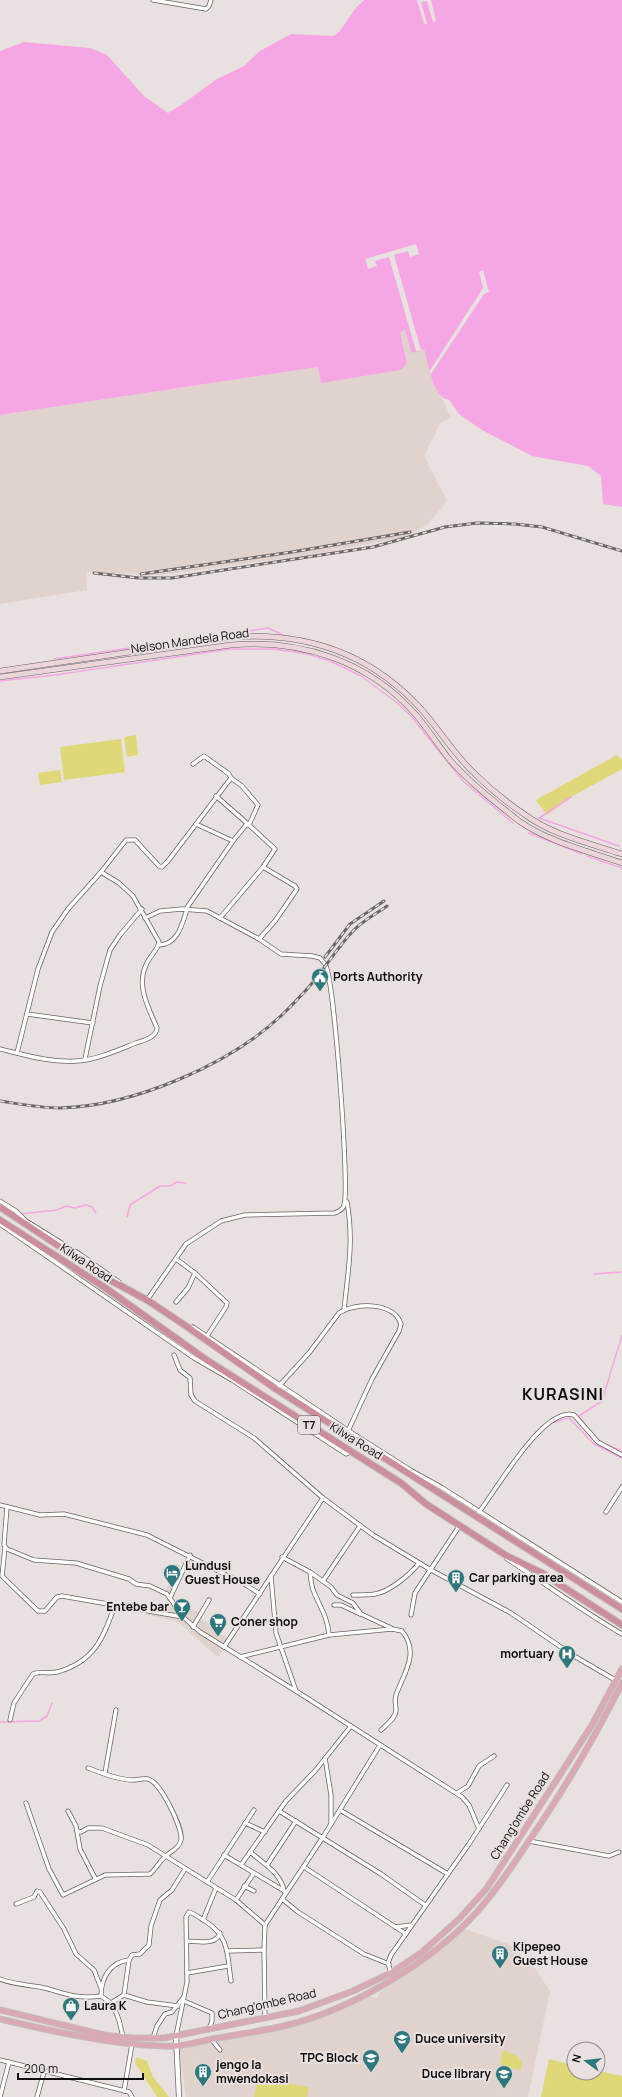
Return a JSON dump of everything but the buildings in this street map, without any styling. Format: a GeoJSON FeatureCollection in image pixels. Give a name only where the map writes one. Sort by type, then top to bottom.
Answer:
{"type":"FeatureCollection","features":[{"type":"Feature","properties":{"kind":"highway","name":"Kilwa Road"},"geometry":{"type":"LineString","coordinates":[[0,1207],[110,1280],[148,1299],[278,1387],[479,1514],[622,1609]]}},
{"type":"Feature","properties":{"kind":"highway","name":"Kilwa Road"},"geometry":{"type":"LineString","coordinates":[[0,1220],[104,1288],[208,1361],[401,1483],[426,1504],[507,1556],[542,1573],[622,1625]]}},
{"type":"Feature","properties":{"kind":"main road","name":"Nelson Mandela Road"},"geometry":{"type":"LineString","coordinates":[[0,671],[233,637],[269,636],[302,640],[322,645],[358,659],[381,673],[420,708],[472,772],[525,815],[551,829],[622,854]]}},
{"type":"Feature","properties":{"kind":"main road","name":"Nelson Mandela Road"},"geometry":{"type":"LineString","coordinates":[[0,678],[231,644],[259,642],[318,652],[358,670],[378,681],[416,715],[449,759],[467,777],[519,821],[528,827],[566,844],[622,863]]}},
{"type":"Feature","properties":{"kind":"main road","name":"Chang'ombe Road"},"geometry":{"type":"LineString","coordinates":[[0,2019],[83,2038],[132,2044],[175,2046],[260,2031],[306,2019],[355,2000],[410,1969],[454,1934],[476,1913],[500,1883],[572,1775],[600,1726],[619,1682],[622,1669]]}},
{"type":"Feature","properties":{"kind":"main road","name":"Chang'ombe Road"},"geometry":{"type":"LineString","coordinates":[[0,2010],[83,2030],[123,2037],[153,2038],[176,2036],[265,2018],[323,2003],[391,1972],[421,1953],[459,1918],[487,1888],[619,1682]]}},
{"type":"Feature","properties":{"kind":"street"},"geometry":{"type":"LineString","coordinates":[[153,0],[206,9],[211,0]]}},
{"type":"Feature","properties":{"kind":"street"},"geometry":{"type":"LineString","coordinates":[[0,1049],[69,1061],[85,1059],[119,1050],[151,1037],[156,1033],[157,1028],[145,1000],[143,978],[147,963],[159,945],[173,941],[180,929],[186,909],[232,841],[246,826],[249,825],[258,805],[242,786],[230,778],[229,774],[204,756],[193,764]]}},
{"type":"Feature","properties":{"kind":"street"},"geometry":{"type":"LineString","coordinates":[[17,1053],[38,969],[52,932],[68,909],[101,872],[126,840],[136,840],[159,866],[162,866],[168,861],[230,778]]}},
{"type":"Feature","properties":{"kind":"street"},"geometry":{"type":"LineString","coordinates":[[216,796],[274,846],[274,851],[263,867],[220,918]]}},
{"type":"Feature","properties":{"kind":"street"},"geometry":{"type":"LineString","coordinates":[[196,824],[232,841]]}},
{"type":"Feature","properties":{"kind":"street"},"geometry":{"type":"LineString","coordinates":[[259,939],[275,921],[297,889],[295,886],[263,867]]}},
{"type":"Feature","properties":{"kind":"street"},"geometry":{"type":"LineString","coordinates":[[101,872],[123,886],[133,896],[142,909],[144,918],[159,945]]}},
{"type":"Feature","properties":{"kind":"street"},"geometry":{"type":"LineString","coordinates":[[85,1059],[110,950],[120,934],[142,909]]}},
{"type":"Feature","properties":{"kind":"street"},"geometry":{"type":"LineString","coordinates":[[0,1201],[16,1211],[26,1221],[81,1255],[105,1274],[148,1299],[186,1244],[221,1221],[245,1215],[335,1213],[341,1210],[345,1205],[345,1161],[336,1026],[327,966],[316,957],[281,954],[259,939],[207,911],[186,909],[160,911],[144,918]]}},
{"type":"Feature","properties":{"kind":"street"},"geometry":{"type":"LineString","coordinates":[[27,1014],[93,1023]]}},
{"type":"Feature","properties":{"kind":"street"},"geometry":{"type":"LineString","coordinates":[[344,1310],[351,1245],[351,1227],[345,1195]]}},
{"type":"Feature","properties":{"kind":"street"},"geometry":{"type":"LineString","coordinates":[[0,1224],[194,1358],[232,1380],[346,1454],[351,1451]]}},
{"type":"Feature","properties":{"kind":"street"},"geometry":{"type":"LineString","coordinates":[[176,1259],[195,1273],[227,1304],[206,1337]]}},
{"type":"Feature","properties":{"kind":"street"},"geometry":{"type":"LineString","coordinates":[[176,1302],[188,1288],[195,1273]]}},
{"type":"Feature","properties":{"kind":"street"},"geometry":{"type":"LineString","coordinates":[[278,1387],[309,1353],[339,1313],[358,1305],[378,1306],[397,1315],[401,1324],[372,1379],[348,1432]]}},
{"type":"Feature","properties":{"kind":"street"},"geometry":{"type":"LineString","coordinates":[[174,1355],[180,1370],[190,1378],[191,1395],[195,1401],[254,1438],[323,1498],[360,1526],[431,1570],[511,1613],[574,1656],[619,1682]]}},
{"type":"Feature","properties":{"kind":"street"},"geometry":{"type":"LineString","coordinates":[[622,1455],[598,1442],[574,1415],[562,1416],[536,1433],[479,1514],[622,1602]]}},
{"type":"Feature","properties":{"kind":"street"},"geometry":{"type":"LineString","coordinates":[[606,1512],[622,1487]]}},
{"type":"Feature","properties":{"kind":"street"},"geometry":{"type":"LineString","coordinates":[[224,1647],[260,1594],[282,1557],[323,1498]]}},
{"type":"Feature","properties":{"kind":"street"},"geometry":{"type":"LineString","coordinates":[[0,1505],[40,1515],[64,1514],[147,1535],[190,1556],[260,1594]]}},
{"type":"Feature","properties":{"kind":"street"},"geometry":{"type":"LineString","coordinates":[[7,1507],[2,1576],[38,1611],[45,1612],[60,1596],[182,1617]]}},
{"type":"Feature","properties":{"kind":"street"},"geometry":{"type":"LineString","coordinates":[[411,1615],[415,1593],[460,1525],[553,1588],[597,1620],[622,1634]]}},
{"type":"Feature","properties":{"kind":"street"},"geometry":{"type":"LineString","coordinates":[[323,1581],[360,1526]]}},
{"type":"Feature","properties":{"kind":"street"},"geometry":{"type":"LineString","coordinates":[[5,1547],[34,1560],[76,1564],[129,1579],[136,1584],[158,1590],[170,1598],[182,1617],[193,1627],[296,1691],[417,1770],[457,1793],[469,1805],[479,1829]]}},
{"type":"Feature","properties":{"kind":"street"},"geometry":{"type":"LineString","coordinates":[[170,1598],[190,1556]]}},
{"type":"Feature","properties":{"kind":"street"},"geometry":{"type":"LineString","coordinates":[[282,1557],[323,1581],[337,1594],[353,1603],[361,1614]]}},
{"type":"Feature","properties":{"kind":"street"},"geometry":{"type":"LineString","coordinates":[[353,1595],[375,1594],[384,1591],[407,1576],[419,1563]]}},
{"type":"Feature","properties":{"kind":"street"},"geometry":{"type":"LineString","coordinates":[[310,1572],[314,1592],[327,1622],[329,1635]]}},
{"type":"Feature","properties":{"kind":"street"},"geometry":{"type":"LineString","coordinates":[[271,1576],[276,1633],[279,1647],[296,1691]]}},
{"type":"Feature","properties":{"kind":"street"},"geometry":{"type":"LineString","coordinates":[[193,1627],[209,1600]]}},
{"type":"Feature","properties":{"kind":"street"},"geometry":{"type":"LineString","coordinates":[[10,1720],[14,1704],[33,1674],[52,1672],[68,1668],[84,1660],[94,1651],[102,1637],[115,1605]]}},
{"type":"Feature","properties":{"kind":"street"},"geometry":{"type":"LineString","coordinates":[[334,1605],[341,1605],[392,1629],[402,1631],[405,1634],[411,1650],[410,1660],[395,1700],[396,1711],[394,1717],[381,1730]]}},
{"type":"Feature","properties":{"kind":"street"},"geometry":{"type":"LineString","coordinates":[[240,1657],[329,1635],[392,1629]]}},
{"type":"Feature","properties":{"kind":"street"},"geometry":{"type":"LineString","coordinates":[[104,1773],[116,1710]]}},
{"type":"Feature","properties":{"kind":"street"},"geometry":{"type":"LineString","coordinates":[[241,1865],[286,1801],[325,1758],[350,1726]]}},
{"type":"Feature","properties":{"kind":"street"},"geometry":{"type":"LineString","coordinates":[[265,2018],[265,1924],[282,1900],[285,1891],[304,1866],[331,1825],[380,1745]]}},
{"type":"Feature","properties":{"kind":"street"},"geometry":{"type":"LineString","coordinates":[[457,1793],[468,1786],[479,1766],[494,1756]]}},
{"type":"Feature","properties":{"kind":"street"},"geometry":{"type":"LineString","coordinates":[[325,1758],[331,1795],[331,1825]]}},
{"type":"Feature","properties":{"kind":"street"},"geometry":{"type":"LineString","coordinates":[[26,1803],[49,1869],[63,1895],[95,1878],[117,1873],[150,1874],[166,1855],[175,1850],[181,1835],[171,1809],[158,1787],[148,1779],[133,1780],[88,1768]]}},
{"type":"Feature","properties":{"kind":"street"},"geometry":{"type":"LineString","coordinates":[[391,1972],[388,1960],[391,1955],[479,1829],[507,1785]]}},
{"type":"Feature","properties":{"kind":"street"},"geometry":{"type":"LineString","coordinates":[[207,1882],[254,1810]]}},
{"type":"Feature","properties":{"kind":"street"},"geometry":{"type":"LineString","coordinates":[[340,1810],[448,1874]]}},
{"type":"Feature","properties":{"kind":"street"},"geometry":{"type":"LineString","coordinates":[[68,1811],[77,1831],[80,1849],[95,1878]]}},
{"type":"Feature","properties":{"kind":"street"},"geometry":{"type":"LineString","coordinates":[[280,1811],[381,1874],[425,1905]]}},
{"type":"Feature","properties":{"kind":"street"},"geometry":{"type":"LineString","coordinates":[[267,1865],[296,1821]]}},
{"type":"Feature","properties":{"kind":"street"},"geometry":{"type":"LineString","coordinates":[[245,1824],[265,1832]]}},
{"type":"Feature","properties":{"kind":"street"},"geometry":{"type":"LineString","coordinates":[[77,1831],[81,1832],[92,1828],[111,1830],[148,1845],[236,1900],[265,1924]]}},
{"type":"Feature","properties":{"kind":"street"},"geometry":{"type":"LineString","coordinates":[[529,1841],[609,1856],[619,1852]]}},
{"type":"Feature","properties":{"kind":"street"},"geometry":{"type":"LineString","coordinates":[[250,1852],[267,1865],[279,1878],[285,1891]]}},
{"type":"Feature","properties":{"kind":"street"},"geometry":{"type":"LineString","coordinates":[[224,1855],[285,1891]]}},
{"type":"Feature","properties":{"kind":"street"},"geometry":{"type":"LineString","coordinates":[[304,1866],[406,1934]]}},
{"type":"Feature","properties":{"kind":"street"},"geometry":{"type":"LineString","coordinates":[[112,2003],[124,1995],[132,1955],[140,1954],[149,1945],[151,1926],[160,1900],[172,1890],[185,1869]]}},
{"type":"Feature","properties":{"kind":"street"},"geometry":{"type":"LineString","coordinates":[[236,1900],[254,1873]]}},
{"type":"Feature","properties":{"kind":"street"},"geometry":{"type":"LineString","coordinates":[[244,1886],[254,1891]]}},
{"type":"Feature","properties":{"kind":"street"},"geometry":{"type":"LineString","coordinates":[[203,1920],[216,1888]]}},
{"type":"Feature","properties":{"kind":"street"},"geometry":{"type":"LineString","coordinates":[[16,1904],[34,1897],[37,1891],[40,1892],[67,1935],[76,1954],[93,1968],[101,1988]]}},
{"type":"Feature","properties":{"kind":"street"},"geometry":{"type":"LineString","coordinates":[[282,1900],[298,1912],[364,1954],[389,1964]]}},
{"type":"Feature","properties":{"kind":"street"},"geometry":{"type":"LineString","coordinates":[[179,2097],[175,2046],[186,1994],[187,1914],[191,1913],[220,1933],[227,1951],[231,1981]]}},
{"type":"Feature","properties":{"kind":"street"},"geometry":{"type":"LineString","coordinates":[[395,1926],[412,1924]]}},
{"type":"Feature","properties":{"kind":"street"},"geometry":{"type":"LineString","coordinates":[[187,1941],[213,1941],[220,1933]]}},
{"type":"Feature","properties":{"kind":"street"},"geometry":{"type":"LineString","coordinates":[[227,1951],[264,1950]]}},
{"type":"Feature","properties":{"kind":"street"},"geometry":{"type":"LineString","coordinates":[[101,1996],[101,1988],[106,1975],[114,1964],[130,1960]]}},
{"type":"Feature","properties":{"kind":"street"},"geometry":{"type":"LineString","coordinates":[[187,1973],[228,1966]]}},
{"type":"Feature","properties":{"kind":"street"},"geometry":{"type":"LineString","coordinates":[[0,1980],[20,1986],[38,1987],[70,1996],[101,1996],[112,2003],[119,2020],[123,2037]]}},
{"type":"Feature","properties":{"kind":"street"},"geometry":{"type":"LineString","coordinates":[[153,2038],[157,2026],[165,2014],[169,2014],[178,2006],[186,1994]]}},
{"type":"Feature","properties":{"kind":"street"},"geometry":{"type":"LineString","coordinates":[[124,1995],[147,2002],[178,2006]]}},
{"type":"Feature","properties":{"kind":"street"},"geometry":{"type":"LineString","coordinates":[[184,2001],[212,2013],[212,2021],[209,2029]]}},
{"type":"Feature","properties":{"kind":"street"},"geometry":{"type":"LineString","coordinates":[[211,2039],[220,2050]]}},
{"type":"Feature","properties":{"kind":"street"},"geometry":{"type":"LineString","coordinates":[[124,2091],[132,2044]]}},
{"type":"Feature","properties":{"kind":"street"},"geometry":{"type":"LineString","coordinates":[[0,2060],[128,2092],[132,2097]]}},
{"type":"Feature","properties":{"kind":"street"},"geometry":{"type":"LineString","coordinates":[[0,2097],[9,2062]]}},
{"type":"Feature","properties":{"kind":"street"},"geometry":{"type":"LineString","coordinates":[[37,2097],[44,2072]]}},
{"type":"Feature","properties":{"kind":"shaded area"},"geometry":{"type":"Polygon","coordinates":[[[364,0],[622,0],[622,507],[603,504],[601,476],[588,466],[532,456],[482,430],[459,414],[449,400],[443,398],[435,387],[429,371],[424,349],[412,353],[405,330],[400,332],[407,362],[400,370],[321,383],[318,367],[0,415],[0,51],[24,42],[90,48],[107,55],[144,96],[168,113],[217,79],[244,66],[260,51],[291,34],[334,36],[340,31],[355,9],[364,0]]]}},
{"type":"Feature","properties":{"kind":"shaded area"},"geometry":{"type":"Polygon","coordinates":[[[405,330],[412,352],[424,349],[432,379],[451,417],[441,422],[424,456],[447,501],[428,524],[407,537],[313,554],[163,575],[86,572],[87,590],[0,604],[0,415],[318,367],[321,383],[407,359],[400,332],[405,330]]]}},
{"type":"Feature","properties":{"kind":"shaded area"},"geometry":{"type":"Polygon","coordinates":[[[136,735],[138,755],[127,757],[124,737],[136,735]]]}},
{"type":"Feature","properties":{"kind":"shaded area"},"geometry":{"type":"Polygon","coordinates":[[[121,739],[125,772],[64,780],[60,747],[121,739]]]}},
{"type":"Feature","properties":{"kind":"shaded area"},"geometry":{"type":"Polygon","coordinates":[[[617,755],[622,760],[622,769],[571,797],[547,815],[536,800],[617,755]]]}},
{"type":"Feature","properties":{"kind":"shaded area"},"geometry":{"type":"Polygon","coordinates":[[[60,770],[62,782],[40,785],[38,773],[60,770]]]}},
{"type":"Feature","properties":{"kind":"shaded area"},"geometry":{"type":"Polygon","coordinates":[[[169,1582],[177,1584],[170,1598],[177,1608],[180,1609],[183,1604],[202,1614],[201,1618],[230,1640],[218,1657],[178,1622],[148,1615],[146,1613],[147,1609],[164,1613],[167,1597],[165,1594],[169,1582]]]}},
{"type":"Feature","properties":{"kind":"shaded area"},"geometry":{"type":"Polygon","coordinates":[[[465,1929],[508,1944],[532,1964],[550,1991],[528,2097],[186,2097],[179,2048],[263,2032],[368,1996],[378,1998],[379,1993],[465,1929]]]}},
{"type":"Feature","properties":{"kind":"shaded area"},"geometry":{"type":"Polygon","coordinates":[[[503,2050],[517,2056],[522,2062],[521,2070],[500,2065],[503,2050]]]}},
{"type":"Feature","properties":{"kind":"shaded area"},"geometry":{"type":"Polygon","coordinates":[[[136,2057],[147,2061],[153,2077],[169,2097],[157,2097],[135,2063],[136,2057]]]}},
{"type":"Feature","properties":{"kind":"shaded area"},"geometry":{"type":"Polygon","coordinates":[[[549,2059],[566,2063],[566,2081],[606,2081],[606,2073],[622,2076],[622,2097],[541,2097],[549,2059]]]}},
{"type":"Feature","properties":{"kind":"shaded area"},"geometry":{"type":"Polygon","coordinates":[[[258,2078],[309,2087],[307,2097],[254,2097],[258,2078]]]}},
{"type":"Feature","properties":{"kind":"pier"},"geometry":{"type":"Polygon","coordinates":[[[417,0],[431,0],[436,21],[433,22],[427,1],[421,2],[427,24],[424,24],[417,0]]]}},
{"type":"Feature","properties":{"kind":"pier"},"geometry":{"type":"Polygon","coordinates":[[[416,244],[419,254],[410,257],[408,251],[394,255],[421,350],[416,351],[389,257],[375,261],[377,266],[368,269],[365,259],[416,244]]]}},
{"type":"Feature","properties":{"kind":"pier"},"geometry":{"type":"Polygon","coordinates":[[[483,270],[489,292],[484,294],[431,374],[429,372],[483,288],[479,272],[483,270]]]}},
{"type":"Feature","properties":{"kind":"waterway"},"geometry":{"type":"LineString","coordinates":[[54,659],[268,628],[283,635],[329,645],[353,655]]}},
{"type":"Feature","properties":{"kind":"waterway"},"geometry":{"type":"LineString","coordinates":[[0,681],[55,675],[230,649],[274,649],[308,654],[330,661],[361,676],[396,702],[411,716],[463,781],[513,823]]}},
{"type":"Feature","properties":{"kind":"waterway"},"geometry":{"type":"LineString","coordinates":[[406,691],[432,718]]}},
{"type":"Feature","properties":{"kind":"waterway"},"geometry":{"type":"LineString","coordinates":[[539,818],[571,797]]}},
{"type":"Feature","properties":{"kind":"waterway"},"geometry":{"type":"LineString","coordinates":[[539,818],[619,846]]}},
{"type":"Feature","properties":{"kind":"waterway"},"geometry":{"type":"LineString","coordinates":[[529,833],[582,854]]}},
{"type":"Feature","properties":{"kind":"waterway"},"geometry":{"type":"LineString","coordinates":[[587,856],[622,868]]}},
{"type":"Feature","properties":{"kind":"waterway"},"geometry":{"type":"LineString","coordinates":[[127,1217],[130,1205],[160,1186],[170,1186],[177,1182],[186,1183]]}},
{"type":"Feature","properties":{"kind":"waterway"},"geometry":{"type":"LineString","coordinates":[[20,1214],[57,1210],[66,1206],[75,1208],[86,1205],[92,1207],[96,1213]]}},
{"type":"Feature","properties":{"kind":"waterway"},"geometry":{"type":"LineString","coordinates":[[594,1274],[621,1272]]}},
{"type":"Feature","properties":{"kind":"waterway"},"geometry":{"type":"LineString","coordinates":[[587,1427],[579,1416],[602,1401],[622,1335]]}},
{"type":"Feature","properties":{"kind":"waterway"},"geometry":{"type":"LineString","coordinates":[[551,1423],[569,1418],[594,1444],[622,1458]]}},
{"type":"Feature","properties":{"kind":"waterway"},"geometry":{"type":"LineString","coordinates":[[603,1443],[622,1451]]}},
{"type":"Feature","properties":{"kind":"waterway"},"geometry":{"type":"LineString","coordinates":[[0,1722],[39,1721],[47,1716],[52,1703]]}},
{"type":"Feature","properties":{"kind":"railway"},"geometry":{"type":"LineString","coordinates":[[94,573],[139,578],[172,578],[373,547],[445,527],[477,523],[515,524],[542,527],[622,551]]}},
{"type":"Feature","properties":{"kind":"railway"},"geometry":{"type":"LineString","coordinates":[[141,574],[292,552],[410,532]]}},
{"type":"Feature","properties":{"kind":"railway"},"geometry":{"type":"LineString","coordinates":[[325,957],[350,924],[384,901]]}},
{"type":"Feature","properties":{"kind":"railway"},"geometry":{"type":"LineString","coordinates":[[0,1101],[52,1108],[89,1105],[119,1099],[150,1090],[180,1079],[210,1065],[238,1049],[263,1031],[285,1012],[311,985],[342,943],[353,931],[387,906]]}},
{"type":"Feature","properties":{"kind":"place","name":"Ports Authority"},"geometry":{"type":"Point","coordinates":[320,992]}},
{"type":"Feature","properties":{"kind":"place","name":"Lundusi Guest House"},"geometry":{"type":"Point","coordinates":[172,1588]}},
{"type":"Feature","properties":{"kind":"place","name":"Car parking area"},"geometry":{"type":"Point","coordinates":[456,1593]}},
{"type":"Feature","properties":{"kind":"place","name":"Entebe bar"},"geometry":{"type":"Point","coordinates":[182,1622]}},
{"type":"Feature","properties":{"kind":"place","name":"Coner shop"},"geometry":{"type":"Point","coordinates":[218,1637]}},
{"type":"Feature","properties":{"kind":"place","name":"mortuary"},"geometry":{"type":"Point","coordinates":[567,1669]}},
{"type":"Feature","properties":{"kind":"place","name":"Kipepeo Guest House"},"geometry":{"type":"Point","coordinates":[500,1969]}},
{"type":"Feature","properties":{"kind":"place","name":"Laura K"},"geometry":{"type":"Point","coordinates":[71,2021]}},
{"type":"Feature","properties":{"kind":"place","name":"Duce university"},"geometry":{"type":"Point","coordinates":[402,2054]}},
{"type":"Feature","properties":{"kind":"place","name":"TPC Block"},"geometry":{"type":"Point","coordinates":[371,2073]}},
{"type":"Feature","properties":{"kind":"place","name":"jengo la mwendokasi"},"geometry":{"type":"Point","coordinates":[203,2087]}},
{"type":"Feature","properties":{"kind":"place","name":"Duce library"},"geometry":{"type":"Point","coordinates":[504,2089]}},
{"type":"Feature","properties":{"kind":"district","name":"KURASINI"},"geometry":{"type":"Point","coordinates":[563,1394]}}]}
